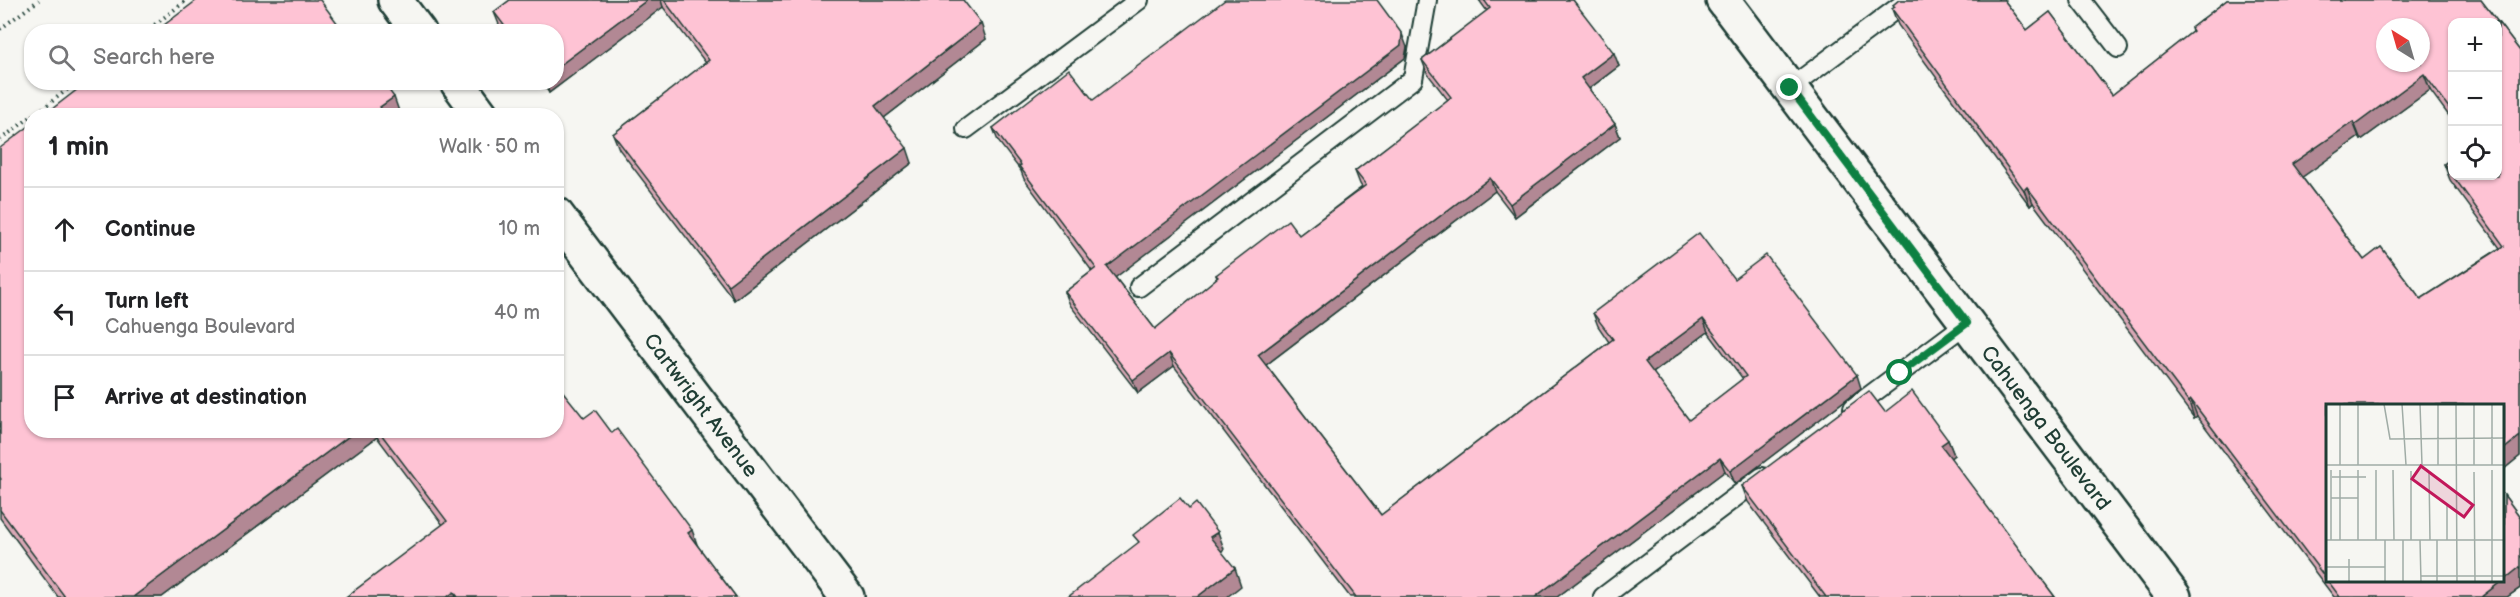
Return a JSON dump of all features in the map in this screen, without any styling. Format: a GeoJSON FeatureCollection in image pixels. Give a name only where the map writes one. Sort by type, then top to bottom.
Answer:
{"type":"FeatureCollection","features":[{"type":"Feature","properties":{"kind":"main road"},"geometry":{"type":"LineString","coordinates":[[395,0],[413,24]]}},
{"type":"Feature","properties":{"kind":"main road","name":"Cahuenga Boulevard"},"geometry":{"type":"LineString","coordinates":[[1723,0],[2174,597]]}},
{"type":"Feature","properties":{"kind":"main road"},"geometry":{"type":"LineString","coordinates":[[463,90],[476,108]]}},
{"type":"Feature","properties":{"kind":"main road","name":"Cartwright Avenue"},"geometry":{"type":"LineString","coordinates":[[564,225],[846,597]]}},
{"type":"Feature","properties":{"kind":"lane"},"geometry":{"type":"LineString","coordinates":[[966,129],[1139,0]]}},
{"type":"Feature","properties":{"kind":"lane"},"geometry":{"type":"LineString","coordinates":[[1139,287],[1413,79],[1427,0]]}},
{"type":"Feature","properties":{"kind":"lane"},"geometry":{"type":"LineString","coordinates":[[1790,88],[1908,0]]}},
{"type":"Feature","properties":{"kind":"lane"},"geometry":{"type":"LineString","coordinates":[[2081,0],[2118,48]]}},
{"type":"Feature","properties":{"kind":"lane"},"geometry":{"type":"LineString","coordinates":[[1836,422],[1967,323]]}},
{"type":"Feature","properties":{"kind":"lane"},"geometry":{"type":"LineString","coordinates":[[1603,597],[1780,464]]}},
{"type":"Feature","properties":{"kind":"path"},"geometry":{"type":"LineString","coordinates":[[0,29],[39,0]]}},
{"type":"Feature","properties":{"kind":"path"},"geometry":{"type":"LineString","coordinates":[[155,24],[186,0]]}},
{"type":"Feature","properties":{"kind":"path"},"geometry":{"type":"LineString","coordinates":[[43,108],[66,90]]}},
{"type":"Feature","properties":{"kind":"path"},"geometry":{"type":"LineString","coordinates":[[0,140],[24,122]]}},
{"type":"Feature","properties":{"kind":"building"},"geometry":{"type":"Polygon","coordinates":[[[197,0],[320,0],[338,24],[166,24],[197,0]]]}},
{"type":"Feature","properties":{"kind":"building"},"geometry":{"type":"Polygon","coordinates":[[[510,0],[647,0],[564,62],[564,24],[503,24],[494,12],[510,0]]]}},
{"type":"Feature","properties":{"kind":"building"},"geometry":{"type":"Polygon","coordinates":[[[664,0],[963,0],[981,23],[875,106],[907,148],[728,285],[613,134],[709,60],[664,0]]]}},
{"type":"Feature","properties":{"kind":"building"},"geometry":{"type":"Polygon","coordinates":[[[1225,0],[1377,0],[1402,34],[1401,45],[1107,267],[1155,329],[1218,277],[1216,275],[1288,220],[1299,235],[1366,185],[1355,171],[1451,97],[1422,60],[1490,8],[1484,0],[1573,0],[1614,53],[1581,78],[1615,124],[1510,204],[1490,178],[1258,355],[1381,515],[1613,339],[1593,313],[1699,233],[1734,279],[1766,255],[1857,375],[1730,471],[1720,458],[1535,597],[1356,597],[1169,353],[1133,380],[1065,292],[1096,268],[993,128],[1069,69],[1093,100],[1225,0]],[[1703,319],[1645,362],[1689,420],[1746,376],[1703,319]]]}},
{"type":"Feature","properties":{"kind":"building"},"geometry":{"type":"Polygon","coordinates":[[[1899,0],[2004,0],[2027,30],[2050,12],[2112,95],[2193,31],[2191,28],[2227,0],[2481,0],[2495,18],[2448,18],[2448,107],[2424,74],[2355,125],[2353,122],[2292,164],[2364,260],[2381,247],[2421,299],[2504,246],[2456,180],[2502,180],[2502,27],[2520,51],[2520,436],[2505,448],[2505,404],[2326,404],[2326,578],[2027,187],[2024,190],[1892,9],[1899,0]]]}},
{"type":"Feature","properties":{"kind":"building"},"geometry":{"type":"Polygon","coordinates":[[[77,90],[389,90],[394,97],[381,108],[53,108],[77,90]]]}},
{"type":"Feature","properties":{"kind":"building"},"geometry":{"type":"Polygon","coordinates":[[[24,130],[24,438],[346,438],[133,597],[65,597],[0,510],[0,148],[24,130]]]}},
{"type":"Feature","properties":{"kind":"building"},"geometry":{"type":"Polygon","coordinates":[[[1869,391],[1885,412],[1912,391],[1948,440],[1941,445],[2055,597],[1826,597],[1742,486],[1869,391]]]}},
{"type":"Feature","properties":{"kind":"building"},"geometry":{"type":"Polygon","coordinates":[[[564,393],[584,418],[595,410],[612,433],[617,429],[692,530],[688,533],[736,597],[458,597],[454,592],[447,597],[346,597],[447,521],[384,438],[564,438],[564,393]]]}},
{"type":"Feature","properties":{"kind":"building"},"geometry":{"type":"Polygon","coordinates":[[[2505,496],[2520,517],[2520,567],[2505,579],[2505,496]]]}},
{"type":"Feature","properties":{"kind":"building"},"geometry":{"type":"Polygon","coordinates":[[[1180,498],[1189,509],[1196,503],[1218,532],[1210,537],[1235,568],[1197,597],[1068,597],[1139,542],[1133,535],[1180,498]]]}},
{"type":"Feature","properties":{"kind":"building"},"geometry":{"type":"Polygon","coordinates":[[[2329,582],[2500,582],[2481,597],[2340,597],[2329,582]]]}},
{"type":"Feature","properties":{"kind":"route"},"geometry":{"type":"LineString","coordinates":[[1790,88],[1967,323],[1900,373]]}}]}
